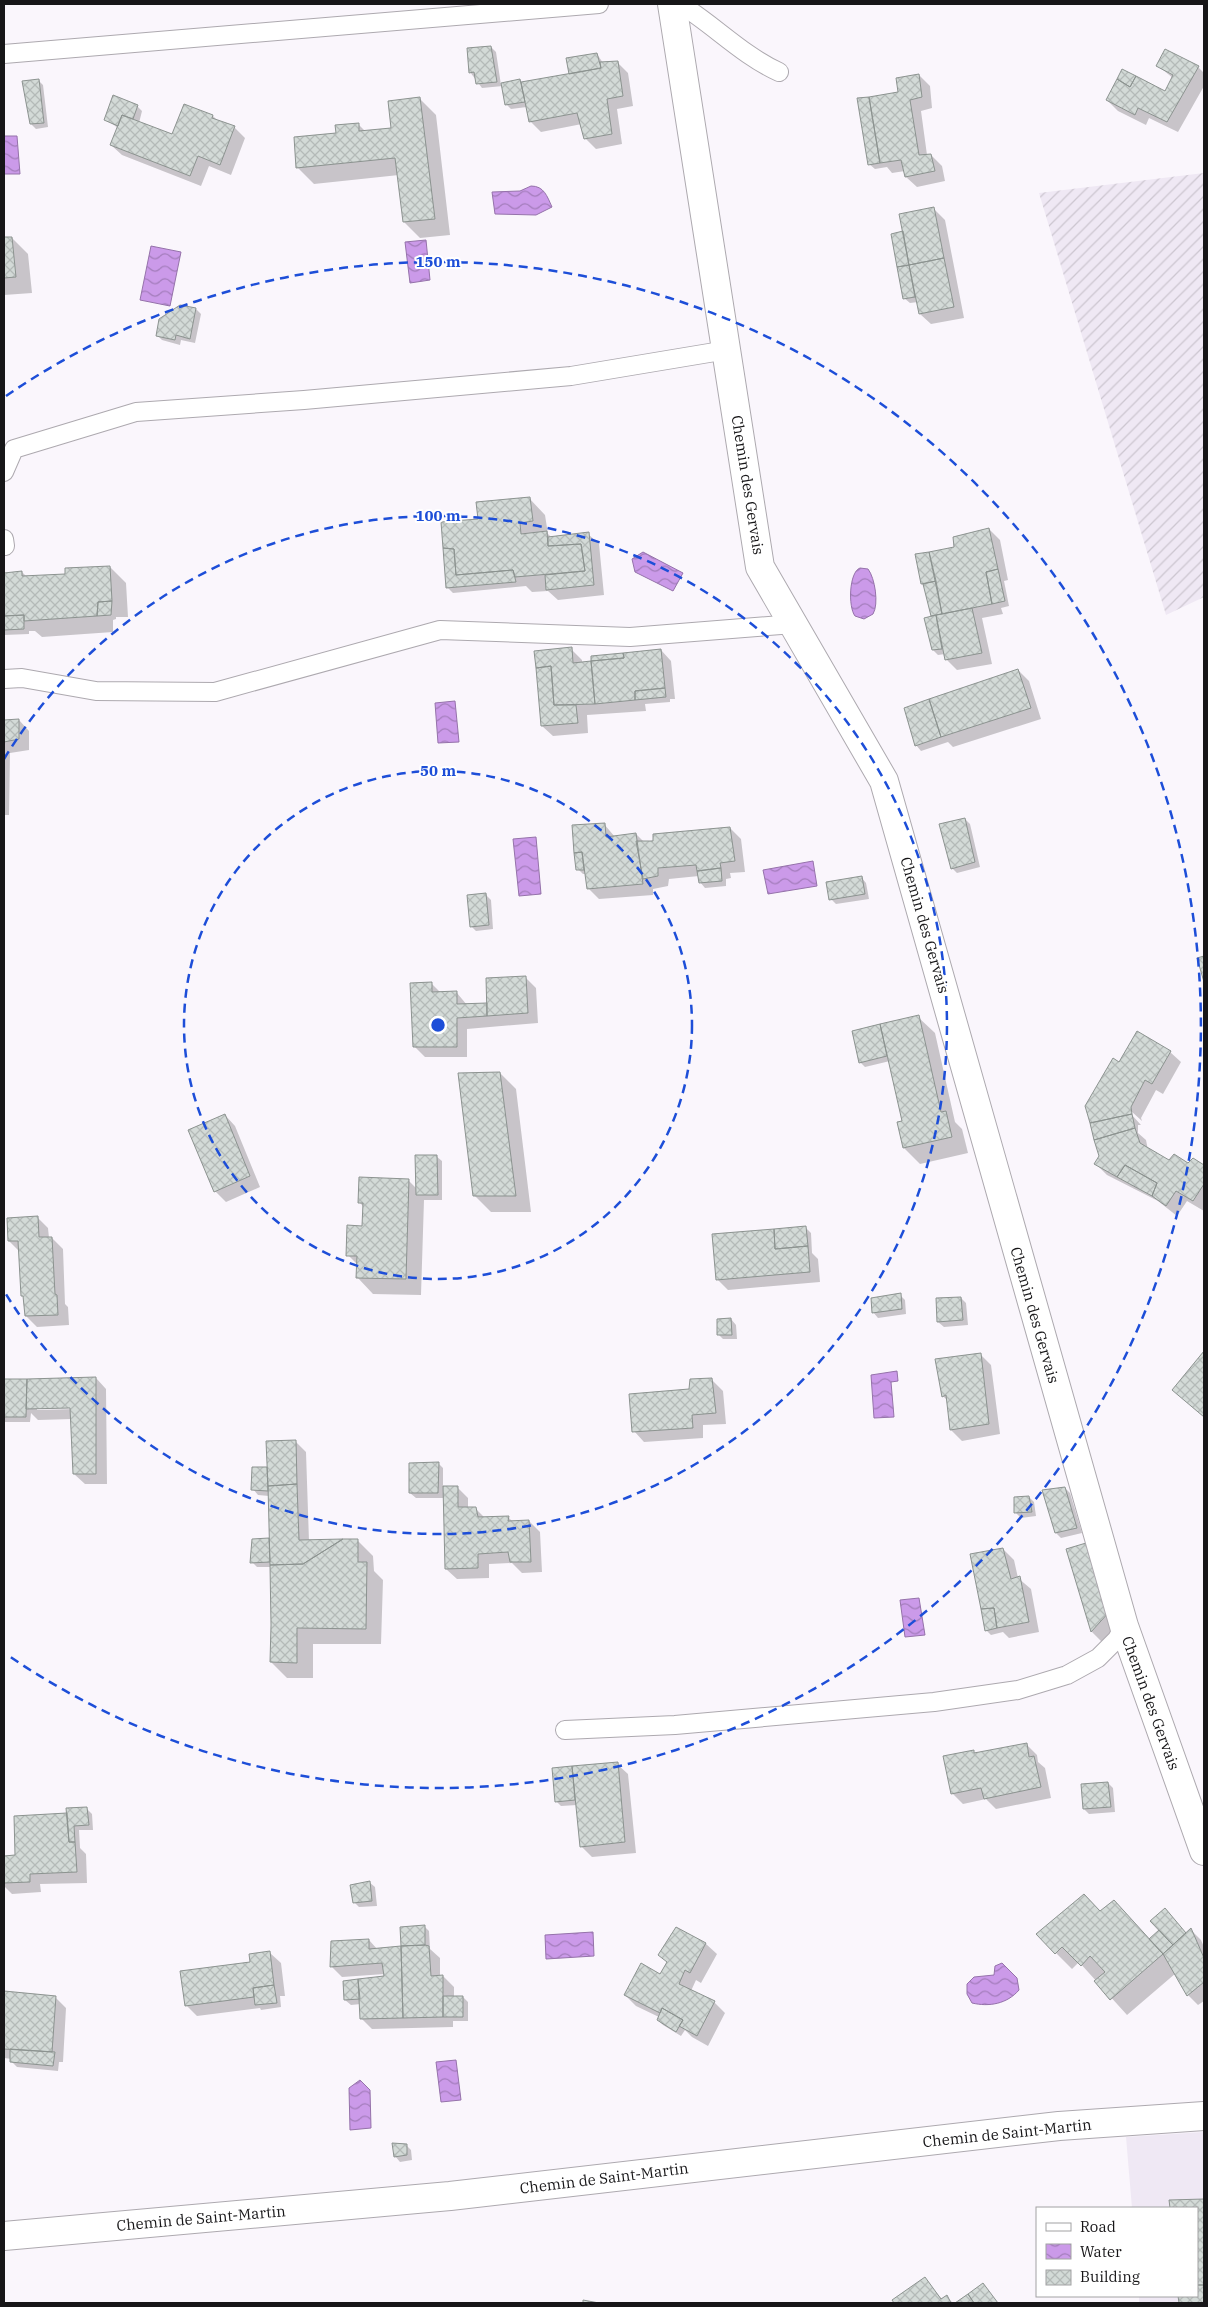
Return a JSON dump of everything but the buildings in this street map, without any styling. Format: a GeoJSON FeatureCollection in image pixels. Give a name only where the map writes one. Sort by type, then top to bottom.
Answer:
{"type":"FeatureCollection","features":[{"type":"Feature","properties":{"kind":"street","name":"Chemin des Gervais"},"geometry":{"type":"LineString","coordinates":[[672,4],[760,567],[884,781],[1124,1626],[1204,1851]]}},
{"type":"Feature","properties":{"kind":"street","name":"Chemin de Saint-Martin"},"geometry":{"type":"LineString","coordinates":[[4,2236],[450,2196],[1059,2126],[1204,2116]]}},
{"type":"Feature","properties":{"kind":"lane"},"geometry":{"type":"LineString","coordinates":[[4,54],[599,4]]}},
{"type":"Feature","properties":{"kind":"lane"},"geometry":{"type":"LineString","coordinates":[[680,4],[697,14],[759,63],[779,72]]}},
{"type":"Feature","properties":{"kind":"lane"},"geometry":{"type":"LineString","coordinates":[[4,472],[14,449],[136,412],[304,400],[571,376],[727,350]]}},
{"type":"Feature","properties":{"kind":"lane"},"geometry":{"type":"LineString","coordinates":[[4,539],[4,546]]}},
{"type":"Feature","properties":{"kind":"lane"},"geometry":{"type":"LineString","coordinates":[[4,679],[22,678],[96,691],[215,692],[440,630],[630,637],[794,624]]}},
{"type":"Feature","properties":{"kind":"lane"},"geometry":{"type":"LineString","coordinates":[[565,1730],[675,1725],[934,1702],[1018,1690],[1067,1675],[1098,1658],[1117,1639],[1124,1626]]}},
{"type":"Feature","properties":{"kind":"shaded area"},"geometry":{"type":"Polygon","coordinates":[[[1204,173],[1204,597],[1166,615],[1039,193],[1204,173]]]}},
{"type":"Feature","properties":{"kind":"shaded area"},"geometry":{"type":"Polygon","coordinates":[[[1204,2132],[1204,2303],[1139,2303],[1139,2297],[1198,2297],[1198,2207],[1132,2207],[1126,2137],[1204,2132]]]}},
{"type":"Feature","properties":{"kind":"water"},"geometry":{"type":"Polygon","coordinates":[[[4,136],[17,136],[20,174],[4,174],[4,136]]]}},
{"type":"Feature","properties":{"kind":"water"},"geometry":{"type":"Polygon","coordinates":[[[531,186],[542,190],[552,207],[536,215],[495,214],[492,192],[520,191],[531,186]]]}},
{"type":"Feature","properties":{"kind":"water"},"geometry":{"type":"Polygon","coordinates":[[[426,240],[430,280],[410,283],[405,242],[426,240]]]}},
{"type":"Feature","properties":{"kind":"water"},"geometry":{"type":"Polygon","coordinates":[[[151,246],[181,252],[170,306],[140,300],[151,246]]]}},
{"type":"Feature","properties":{"kind":"water"},"geometry":{"type":"Polygon","coordinates":[[[643,552],[683,573],[673,591],[635,572],[632,559],[643,552]]]}},
{"type":"Feature","properties":{"kind":"water"},"geometry":{"type":"Polygon","coordinates":[[[860,568],[868,569],[874,585],[876,598],[873,614],[864,619],[855,616],[851,605],[852,583],[856,571],[860,568]]]}},
{"type":"Feature","properties":{"kind":"water"},"geometry":{"type":"Polygon","coordinates":[[[455,701],[459,742],[438,743],[435,703],[455,701]]]}},
{"type":"Feature","properties":{"kind":"water"},"geometry":{"type":"Polygon","coordinates":[[[536,837],[541,894],[519,896],[513,839],[536,837]]]}},
{"type":"Feature","properties":{"kind":"water"},"geometry":{"type":"Polygon","coordinates":[[[813,861],[817,886],[768,894],[763,870],[813,861]]]}},
{"type":"Feature","properties":{"kind":"water"},"geometry":{"type":"Polygon","coordinates":[[[897,1371],[898,1381],[891,1382],[894,1417],[874,1418],[871,1375],[897,1371]]]}},
{"type":"Feature","properties":{"kind":"water"},"geometry":{"type":"Polygon","coordinates":[[[919,1598],[925,1635],[905,1637],[900,1600],[919,1598]]]}},
{"type":"Feature","properties":{"kind":"water"},"geometry":{"type":"Polygon","coordinates":[[[593,1932],[594,1956],[546,1959],[545,1935],[593,1932]]]}},
{"type":"Feature","properties":{"kind":"water"},"geometry":{"type":"Polygon","coordinates":[[[1002,1963],[1017,1978],[1019,1990],[1009,1998],[997,2003],[985,2005],[972,2003],[967,1994],[967,1984],[974,1977],[994,1975],[995,1966],[1002,1963]]]}},
{"type":"Feature","properties":{"kind":"water"},"geometry":{"type":"Polygon","coordinates":[[[456,2060],[461,2100],[441,2102],[436,2062],[456,2060]]]}},
{"type":"Feature","properties":{"kind":"water"},"geometry":{"type":"Polygon","coordinates":[[[360,2080],[370,2090],[371,2128],[350,2130],[349,2088],[360,2080]]]}}]}
